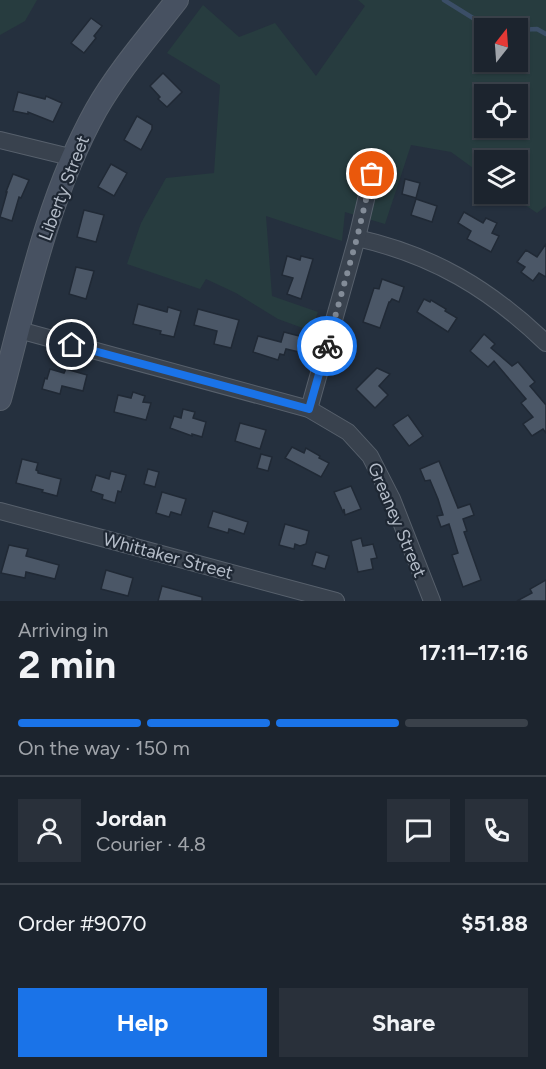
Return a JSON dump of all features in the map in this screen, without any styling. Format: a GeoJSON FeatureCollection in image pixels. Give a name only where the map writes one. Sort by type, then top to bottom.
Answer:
{"type":"FeatureCollection","features":[{"type":"Feature","properties":{"kind":"main road","name":"Liberty Street"},"geometry":{"type":"LineString","coordinates":[[1,388],[52,211],[74,158],[108,90],[177,0]]}},
{"type":"Feature","properties":{"kind":"street"},"geometry":{"type":"LineString","coordinates":[[0,140],[74,158]]}},
{"type":"Feature","properties":{"kind":"street"},"geometry":{"type":"LineString","coordinates":[[309,409],[357,238],[372,174]]}},
{"type":"Feature","properties":{"kind":"street"},"geometry":{"type":"LineString","coordinates":[[357,238],[414,255],[471,282],[524,322],[546,343]]}},
{"type":"Feature","properties":{"kind":"street","name":"Greaney Street"},"geometry":{"type":"LineString","coordinates":[[18,330],[309,409],[348,432],[370,456],[392,499],[432,601]]}},
{"type":"Feature","properties":{"kind":"street","name":"Whittaker Street"},"geometry":{"type":"LineString","coordinates":[[0,511],[336,601]]}},
{"type":"Feature","properties":{"kind":"green space"},"geometry":{"type":"Polygon","coordinates":[[[0,0],[37,0],[25,21],[0,35],[0,0]]]}},
{"type":"Feature","properties":{"kind":"green space"},"geometry":{"type":"Polygon","coordinates":[[[358,0],[546,0],[546,206],[537,213],[524,204],[528,204],[528,150],[474,150],[474,169],[451,152],[411,145],[385,224],[345,212],[342,241],[266,216],[272,296],[318,312],[311,331],[278,319],[236,293],[206,279],[200,289],[127,264],[141,223],[166,178],[214,173],[220,85],[167,53],[203,5],[239,37],[275,23],[316,76],[365,6],[358,0]]]}},
{"type":"Feature","properties":{"kind":"building"},"geometry":{"type":"Polygon","coordinates":[[[91,18],[102,26],[84,53],[71,43],[91,18]]]}},
{"type":"Feature","properties":{"kind":"building"},"geometry":{"type":"Polygon","coordinates":[[[163,73],[182,92],[167,107],[158,99],[160,97],[150,86],[163,73]]]}},
{"type":"Feature","properties":{"kind":"building"},"geometry":{"type":"Polygon","coordinates":[[[18,92],[45,99],[46,96],[62,103],[53,122],[28,112],[28,114],[13,111],[18,92]]]}},
{"type":"Feature","properties":{"kind":"building"},"geometry":{"type":"Polygon","coordinates":[[[137,116],[152,125],[141,150],[124,140],[137,116]]]}},
{"type":"Feature","properties":{"kind":"building"},"geometry":{"type":"Polygon","coordinates":[[[111,164],[127,173],[114,196],[98,187],[111,164]]]}},
{"type":"Feature","properties":{"kind":"building"},"geometry":{"type":"Polygon","coordinates":[[[13,174],[29,180],[21,198],[19,197],[12,221],[0,217],[13,174]]]}},
{"type":"Feature","properties":{"kind":"building"},"geometry":{"type":"Polygon","coordinates":[[[405,179],[420,183],[416,198],[402,194],[405,179]]]}},
{"type":"Feature","properties":{"kind":"building"},"geometry":{"type":"Polygon","coordinates":[[[416,199],[437,206],[432,222],[411,215],[416,199]]]}},
{"type":"Feature","properties":{"kind":"building"},"geometry":{"type":"Polygon","coordinates":[[[84,210],[104,215],[96,242],[77,237],[84,210]]]}},
{"type":"Feature","properties":{"kind":"building"},"geometry":{"type":"Polygon","coordinates":[[[464,212],[483,223],[486,218],[497,223],[492,233],[499,236],[491,252],[467,239],[471,231],[458,223],[464,212]]]}},
{"type":"Feature","properties":{"kind":"building"},"geometry":{"type":"Polygon","coordinates":[[[546,244],[546,277],[539,273],[533,281],[521,272],[525,267],[517,262],[526,250],[537,257],[546,244]]]}},
{"type":"Feature","properties":{"kind":"building"},"geometry":{"type":"Polygon","coordinates":[[[287,256],[300,260],[301,256],[313,259],[301,299],[287,294],[293,278],[282,275],[287,256]]]}},
{"type":"Feature","properties":{"kind":"building"},"geometry":{"type":"Polygon","coordinates":[[[76,267],[94,271],[86,299],[69,294],[76,267]]]}},
{"type":"Feature","properties":{"kind":"building"},"geometry":{"type":"Polygon","coordinates":[[[382,279],[404,287],[399,302],[392,299],[389,302],[380,328],[363,322],[374,288],[379,289],[382,279]]]}},
{"type":"Feature","properties":{"kind":"building"},"geometry":{"type":"Polygon","coordinates":[[[424,299],[430,302],[431,300],[457,318],[448,332],[417,312],[424,299]]]}},
{"type":"Feature","properties":{"kind":"building"},"geometry":{"type":"Polygon","coordinates":[[[138,304],[167,312],[168,307],[181,311],[174,337],[133,324],[138,304]]]}},
{"type":"Feature","properties":{"kind":"building"},"geometry":{"type":"Polygon","coordinates":[[[198,309],[239,320],[231,348],[214,344],[217,331],[194,325],[198,309]]]}},
{"type":"Feature","properties":{"kind":"building"},"geometry":{"type":"Polygon","coordinates":[[[284,332],[303,337],[299,352],[286,349],[284,355],[280,354],[278,360],[253,352],[258,336],[281,342],[284,332]]]}},
{"type":"Feature","properties":{"kind":"building"},"geometry":{"type":"Polygon","coordinates":[[[484,334],[495,344],[491,348],[512,366],[518,362],[535,382],[530,386],[546,405],[546,433],[543,429],[532,436],[523,424],[533,417],[521,403],[526,399],[494,361],[488,367],[470,351],[484,334]]]}},
{"type":"Feature","properties":{"kind":"building"},"geometry":{"type":"Polygon","coordinates":[[[377,368],[390,374],[379,386],[388,395],[375,408],[356,389],[377,368]]]}},
{"type":"Feature","properties":{"kind":"building"},"geometry":{"type":"Polygon","coordinates":[[[50,369],[64,373],[66,369],[87,375],[83,391],[62,386],[60,394],[42,389],[50,369]]]}},
{"type":"Feature","properties":{"kind":"building"},"geometry":{"type":"Polygon","coordinates":[[[133,392],[145,396],[143,402],[151,403],[146,420],[114,412],[118,395],[131,398],[133,392]]]}},
{"type":"Feature","properties":{"kind":"building"},"geometry":{"type":"Polygon","coordinates":[[[183,409],[195,412],[193,418],[206,422],[202,437],[170,428],[174,416],[181,418],[183,409]]]}},
{"type":"Feature","properties":{"kind":"building"},"geometry":{"type":"Polygon","coordinates":[[[408,415],[423,436],[409,446],[393,425],[408,415]]]}},
{"type":"Feature","properties":{"kind":"building"},"geometry":{"type":"Polygon","coordinates":[[[240,423],[266,430],[260,449],[235,441],[240,423]]]}},
{"type":"Feature","properties":{"kind":"building"},"geometry":{"type":"Polygon","coordinates":[[[292,447],[304,453],[306,448],[329,463],[321,477],[285,458],[292,447]]]}},
{"type":"Feature","properties":{"kind":"building"},"geometry":{"type":"Polygon","coordinates":[[[261,454],[272,457],[268,471],[257,468],[261,454]]]}},
{"type":"Feature","properties":{"kind":"building"},"geometry":{"type":"Polygon","coordinates":[[[22,459],[38,463],[36,470],[38,473],[61,479],[57,496],[16,483],[22,459]]]}},
{"type":"Feature","properties":{"kind":"building"},"geometry":{"type":"Polygon","coordinates":[[[439,461],[458,508],[470,504],[474,515],[463,519],[467,531],[464,532],[481,580],[463,587],[452,555],[458,553],[449,524],[441,527],[437,516],[443,515],[438,499],[430,480],[425,481],[420,469],[439,461]]]}},
{"type":"Feature","properties":{"kind":"building"},"geometry":{"type":"Polygon","coordinates":[[[148,469],[159,472],[155,487],[144,484],[148,469]]]}},
{"type":"Feature","properties":{"kind":"building"},"geometry":{"type":"Polygon","coordinates":[[[111,471],[126,475],[115,503],[102,499],[103,495],[91,491],[96,475],[109,479],[111,471]]]}},
{"type":"Feature","properties":{"kind":"building"},"geometry":{"type":"Polygon","coordinates":[[[351,486],[361,509],[345,515],[334,492],[351,486]]]}},
{"type":"Feature","properties":{"kind":"building"},"geometry":{"type":"Polygon","coordinates":[[[162,492],[186,499],[181,515],[171,512],[169,517],[156,513],[162,492]]]}},
{"type":"Feature","properties":{"kind":"building"},"geometry":{"type":"Polygon","coordinates":[[[213,511],[248,522],[244,534],[229,529],[228,533],[208,527],[213,511]]]}},
{"type":"Feature","properties":{"kind":"building"},"geometry":{"type":"Polygon","coordinates":[[[285,524],[309,531],[306,544],[300,546],[295,544],[294,549],[279,545],[285,524]]]}},
{"type":"Feature","properties":{"kind":"building"},"geometry":{"type":"Polygon","coordinates":[[[361,538],[363,546],[373,544],[377,558],[371,559],[373,569],[358,572],[351,541],[361,538]]]}},
{"type":"Feature","properties":{"kind":"building"},"geometry":{"type":"Polygon","coordinates":[[[9,545],[28,549],[26,556],[59,565],[55,579],[26,572],[25,578],[1,573],[9,545]]]}},
{"type":"Feature","properties":{"kind":"building"},"geometry":{"type":"Polygon","coordinates":[[[316,552],[329,556],[325,569],[312,565],[316,552]]]}},
{"type":"Feature","properties":{"kind":"building"},"geometry":{"type":"Polygon","coordinates":[[[106,570],[133,578],[128,596],[101,589],[106,570]]]}},
{"type":"Feature","properties":{"kind":"building"},"geometry":{"type":"Polygon","coordinates":[[[546,580],[546,601],[517,601],[532,593],[530,589],[546,580]]]}},
{"type":"Feature","properties":{"kind":"building"},"geometry":{"type":"Polygon","coordinates":[[[162,586],[202,597],[202,601],[158,601],[162,586]]]}},
{"type":"Feature","properties":{"kind":"waterway"},"geometry":{"type":"LineString","coordinates":[[444,0],[474,19]]}},
{"type":"Feature","properties":{"kind":"waterway"},"geometry":{"type":"LineString","coordinates":[[528,29],[537,29],[546,34]]}},
{"type":"Feature","properties":{"kind":"way so far"},"geometry":{"type":"LineString","coordinates":[[327,346],[372,174]]}},
{"type":"Feature","properties":{"kind":"route"},"geometry":{"type":"LineString","coordinates":[[72,345],[309,409],[327,346]]}}]}
